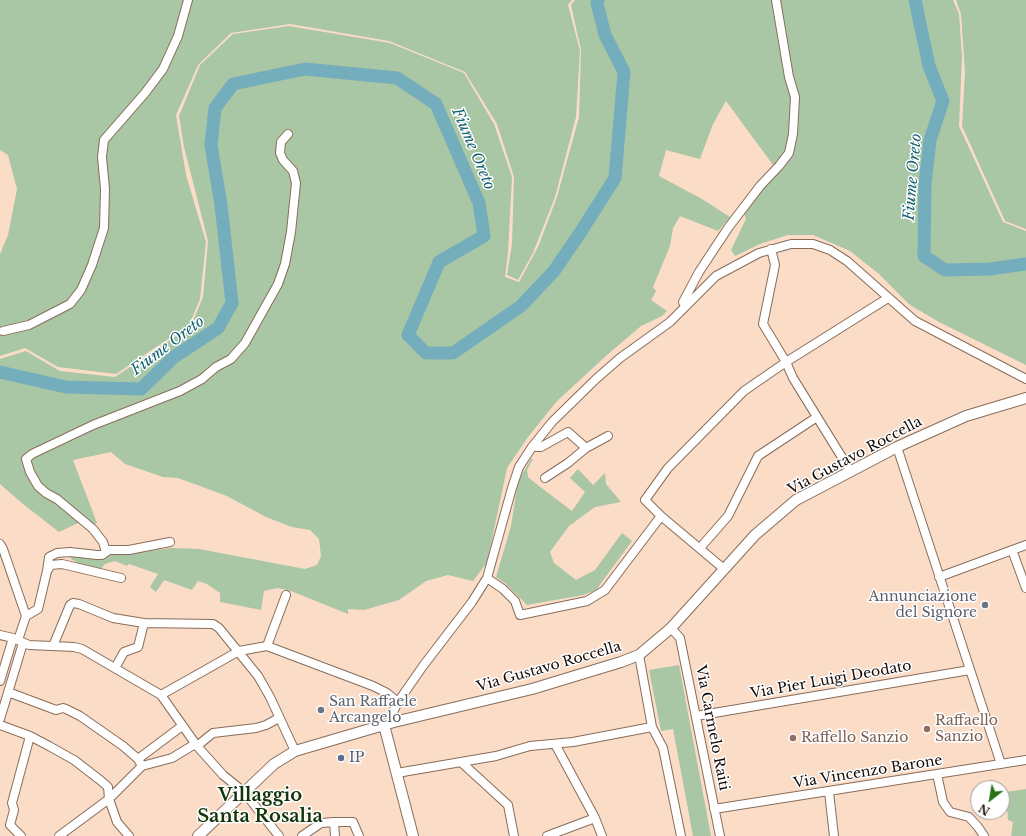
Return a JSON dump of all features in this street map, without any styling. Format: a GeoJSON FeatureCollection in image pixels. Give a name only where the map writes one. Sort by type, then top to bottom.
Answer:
{"type":"FeatureCollection","features":[{"type":"Feature","properties":{"kind":"street"},"geometry":{"type":"LineString","coordinates":[[3,331],[28,325],[70,304],[81,290],[92,265],[104,228],[105,189],[102,157],[104,140],[145,94],[163,69],[178,36],[188,0]]}},
{"type":"Feature","properties":{"kind":"street"},"geometry":{"type":"LineString","coordinates":[[685,306],[683,302],[696,278],[728,228],[760,186],[789,153],[795,97],[789,77],[776,0]]}},
{"type":"Feature","properties":{"kind":"street"},"geometry":{"type":"LineString","coordinates":[[106,552],[103,542],[92,529],[57,499],[46,493],[38,486],[30,472],[26,459],[32,454],[93,425],[180,391],[202,379],[216,367],[231,359],[245,343],[278,284],[285,264],[291,232],[296,183],[293,171],[282,160],[280,153],[281,142],[288,134]]}},
{"type":"Feature","properties":{"kind":"street"},"geometry":{"type":"LineString","coordinates":[[413,836],[397,773],[389,723],[398,702],[423,666],[472,602],[487,578],[519,467],[532,446],[552,422],[596,379],[620,358],[670,322],[716,276],[759,253],[771,249],[791,244],[813,244],[830,250],[847,261],[915,321],[1026,379]]}},
{"type":"Feature","properties":{"kind":"street"},"geometry":{"type":"LineString","coordinates":[[771,249],[774,265],[763,324],[786,362],[793,378],[851,472]]}},
{"type":"Feature","properties":{"kind":"street"},"geometry":{"type":"LineString","coordinates":[[724,569],[661,516],[645,500],[668,468],[744,391],[786,362],[888,298]]}},
{"type":"Feature","properties":{"kind":"street","name":"Via Gustavo Roccella"},"geometry":{"type":"LineString","coordinates":[[198,836],[274,764],[295,751],[389,723],[532,689],[621,662],[639,655],[671,628],[755,535],[796,500],[897,447],[966,416],[1026,398]]}},
{"type":"Feature","properties":{"kind":"street"},"geometry":{"type":"LineString","coordinates":[[700,548],[728,516],[758,456],[817,417]]}},
{"type":"Feature","properties":{"kind":"street"},"geometry":{"type":"LineString","coordinates":[[532,446],[541,447],[568,432],[586,448]]}},
{"type":"Feature","properties":{"kind":"street"},"geometry":{"type":"LineString","coordinates":[[545,478],[568,463],[586,448],[608,436]]}},
{"type":"Feature","properties":{"kind":"street"},"geometry":{"type":"LineString","coordinates":[[897,447],[1001,764]]}},
{"type":"Feature","properties":{"kind":"street"},"geometry":{"type":"LineString","coordinates":[[487,578],[503,589],[515,601],[520,615],[587,601],[605,590],[661,516]]}},
{"type":"Feature","properties":{"kind":"street"},"geometry":{"type":"LineString","coordinates":[[26,616],[38,609],[49,556],[57,553],[70,552],[97,555],[109,550],[129,550],[170,542]]}},
{"type":"Feature","properties":{"kind":"street"},"geometry":{"type":"LineString","coordinates":[[0,544],[26,616],[18,640],[0,681]]}},
{"type":"Feature","properties":{"kind":"street"},"geometry":{"type":"LineString","coordinates":[[939,577],[1026,545]]}},
{"type":"Feature","properties":{"kind":"street"},"geometry":{"type":"LineString","coordinates":[[1012,550],[1026,588]]}},
{"type":"Feature","properties":{"kind":"street"},"geometry":{"type":"LineString","coordinates":[[47,571],[51,565],[62,564],[121,578]]}},
{"type":"Feature","properties":{"kind":"street"},"geometry":{"type":"LineString","coordinates":[[268,646],[286,595]]}},
{"type":"Feature","properties":{"kind":"street"},"geometry":{"type":"LineString","coordinates":[[53,646],[70,605],[73,604],[79,604],[113,618],[144,623],[213,624],[219,628],[239,651],[258,676],[270,697],[295,751]]}},
{"type":"Feature","properties":{"kind":"street"},"geometry":{"type":"LineString","coordinates":[[114,668],[124,652],[138,647],[144,623]]}},
{"type":"Feature","properties":{"kind":"street","name":"Via Carmelo Raiti"},"geometry":{"type":"LineString","coordinates":[[671,628],[680,638],[720,836]]}},
{"type":"Feature","properties":{"kind":"street"},"geometry":{"type":"LineString","coordinates":[[0,635],[30,645],[74,647],[82,649],[161,695],[196,745],[223,775],[244,792],[279,836]]}},
{"type":"Feature","properties":{"kind":"street"},"geometry":{"type":"LineString","coordinates":[[0,719],[8,692],[18,640]]}},
{"type":"Feature","properties":{"kind":"street"},"geometry":{"type":"LineString","coordinates":[[161,695],[239,651],[268,646],[373,686],[387,693],[398,702]]}},
{"type":"Feature","properties":{"kind":"street"},"geometry":{"type":"LineString","coordinates":[[639,655],[652,727],[663,748],[682,836]]}},
{"type":"Feature","properties":{"kind":"street","name":"Via Pier Luigi Deodato"},"geometry":{"type":"LineString","coordinates":[[696,716],[970,670]]}},
{"type":"Feature","properties":{"kind":"street"},"geometry":{"type":"LineString","coordinates":[[8,692],[56,710],[63,708],[70,711],[96,726],[123,746],[140,762]]}},
{"type":"Feature","properties":{"kind":"street"},"geometry":{"type":"LineString","coordinates":[[140,762],[172,758],[196,745],[213,733],[256,728],[266,725],[279,718]]}},
{"type":"Feature","properties":{"kind":"street"},"geometry":{"type":"LineString","coordinates":[[0,726],[30,736],[74,760],[108,787],[109,799],[117,822],[129,836]]}},
{"type":"Feature","properties":{"kind":"street"},"geometry":{"type":"LineString","coordinates":[[59,836],[109,799],[140,762],[182,726]]}},
{"type":"Feature","properties":{"kind":"street"},"geometry":{"type":"LineString","coordinates":[[397,773],[496,756],[530,746],[573,742],[652,727]]}},
{"type":"Feature","properties":{"kind":"street"},"geometry":{"type":"LineString","coordinates":[[21,836],[10,825],[14,810],[12,803],[30,736]]}},
{"type":"Feature","properties":{"kind":"street"},"geometry":{"type":"LineString","coordinates":[[555,744],[595,818],[602,836]]}},
{"type":"Feature","properties":{"kind":"street","name":"Via Vincenzo Barone"},"geometry":{"type":"LineString","coordinates":[[714,809],[1026,760]]}},
{"type":"Feature","properties":{"kind":"street"},"geometry":{"type":"LineString","coordinates":[[461,762],[508,805],[514,836]]}},
{"type":"Feature","properties":{"kind":"street"},"geometry":{"type":"LineString","coordinates":[[937,774],[943,802],[950,812],[969,817],[984,836]]}},
{"type":"Feature","properties":{"kind":"street"},"geometry":{"type":"LineString","coordinates":[[829,792],[834,836]]}},
{"type":"Feature","properties":{"kind":"street"},"geometry":{"type":"LineString","coordinates":[[547,836],[595,818]]}},
{"type":"Feature","properties":{"kind":"street"},"geometry":{"type":"LineString","coordinates":[[302,836],[321,823],[334,822],[353,822],[359,836]]}},
{"type":"Feature","properties":{"kind":"street"},"geometry":{"type":"LineString","coordinates":[[334,822],[334,836]]}},
{"type":"Feature","properties":{"kind":"green space"},"geometry":{"type":"Polygon","coordinates":[[[0,0],[572,0],[568,5],[580,51],[576,117],[555,197],[533,253],[518,280],[507,275],[512,244],[514,177],[497,124],[465,72],[389,41],[290,24],[231,33],[198,65],[176,115],[186,175],[206,242],[200,299],[189,325],[116,374],[58,367],[25,348],[0,356],[0,254],[8,235],[17,189],[8,155],[0,150],[0,0]]]}},
{"type":"Feature","properties":{"kind":"green space"},"geometry":{"type":"Polygon","coordinates":[[[575,0],[953,0],[959,14],[962,57],[959,126],[1003,222],[1026,231],[1026,365],[939,322],[910,305],[879,274],[850,251],[813,235],[788,235],[760,244],[735,256],[731,250],[746,219],[744,212],[776,169],[726,101],[713,124],[700,159],[666,150],[659,176],[702,199],[730,217],[718,231],[680,216],[673,228],[670,246],[653,287],[656,291],[651,300],[667,311],[662,316],[641,326],[607,355],[557,401],[528,437],[507,468],[486,564],[473,581],[448,575],[426,581],[399,600],[364,610],[348,609],[348,614],[291,591],[278,588],[264,591],[261,610],[220,602],[220,593],[207,584],[198,581],[192,590],[164,580],[156,592],[150,587],[158,574],[129,564],[127,566],[115,561],[105,564],[100,570],[82,565],[71,559],[70,555],[100,559],[116,552],[143,552],[171,548],[199,549],[305,569],[317,565],[321,556],[319,539],[310,530],[292,527],[266,517],[227,496],[178,478],[163,477],[125,464],[111,452],[73,460],[97,523],[92,525],[78,523],[59,532],[0,484],[0,359],[26,351],[60,371],[115,377],[191,326],[203,297],[208,241],[184,147],[179,116],[200,65],[233,34],[289,26],[390,43],[464,73],[494,124],[512,177],[508,252],[505,277],[519,282],[538,247],[557,197],[579,117],[581,50],[571,5],[575,0]]]}},
{"type":"Feature","properties":{"kind":"green space"},"geometry":{"type":"Polygon","coordinates":[[[956,0],[1026,0],[1026,229],[1005,221],[962,126],[965,72],[961,14],[956,0]]]}},
{"type":"Feature","properties":{"kind":"green space"},"geometry":{"type":"Polygon","coordinates":[[[531,459],[533,459],[527,470],[528,477],[572,511],[585,492],[570,478],[578,469],[593,485],[605,473],[606,484],[621,502],[595,507],[569,526],[550,552],[554,563],[576,580],[595,570],[622,533],[632,541],[596,590],[583,595],[527,605],[506,584],[496,577],[511,526],[518,481],[531,459]]]}},
{"type":"Feature","properties":{"kind":"green space"},"geometry":{"type":"Polygon","coordinates":[[[679,665],[711,836],[693,836],[673,729],[661,731],[649,670],[679,665]]]}},
{"type":"Feature","properties":{"kind":"green space"},"geometry":{"type":"Polygon","coordinates":[[[1026,789],[1026,836],[1011,836],[1013,822],[1008,820],[1010,820],[1010,791],[1026,789]]]}},
{"type":"Feature","properties":{"kind":"waterway","name":"Fiume Oreto"},"geometry":{"type":"LineString","coordinates":[[0,372],[66,387],[141,389],[174,357],[218,328],[232,303],[221,205],[211,145],[215,108],[233,84],[305,69],[397,78],[436,104],[479,203],[484,236],[439,262],[408,335],[426,353],[453,353],[521,306],[554,271],[615,178],[624,72],[605,35],[597,3],[598,0]]}},
{"type":"Feature","properties":{"kind":"waterway","name":"Fiume Oreto"},"geometry":{"type":"LineString","coordinates":[[915,0],[929,66],[943,101],[930,140],[925,184],[924,256],[945,270],[990,269],[1026,264]]}},
{"type":"Feature","properties":{"kind":"place","name":"Annunciazione del Signore"},"geometry":{"type":"Point","coordinates":[985,605]}},
{"type":"Feature","properties":{"kind":"place","name":"San Raffaele Arcangelo"},"geometry":{"type":"Point","coordinates":[321,710]}},
{"type":"Feature","properties":{"kind":"place","name":"Raffaello Sanzio"},"geometry":{"type":"Point","coordinates":[927,729]}},
{"type":"Feature","properties":{"kind":"place","name":"Raffello Sanzio"},"geometry":{"type":"Point","coordinates":[793,738]}},
{"type":"Feature","properties":{"kind":"place","name":"IP"},"geometry":{"type":"Point","coordinates":[341,758]}},
{"type":"Feature","properties":{"kind":"district","name":"Villaggio Santa Rosalia"},"geometry":{"type":"Point","coordinates":[260,806]}}]}
